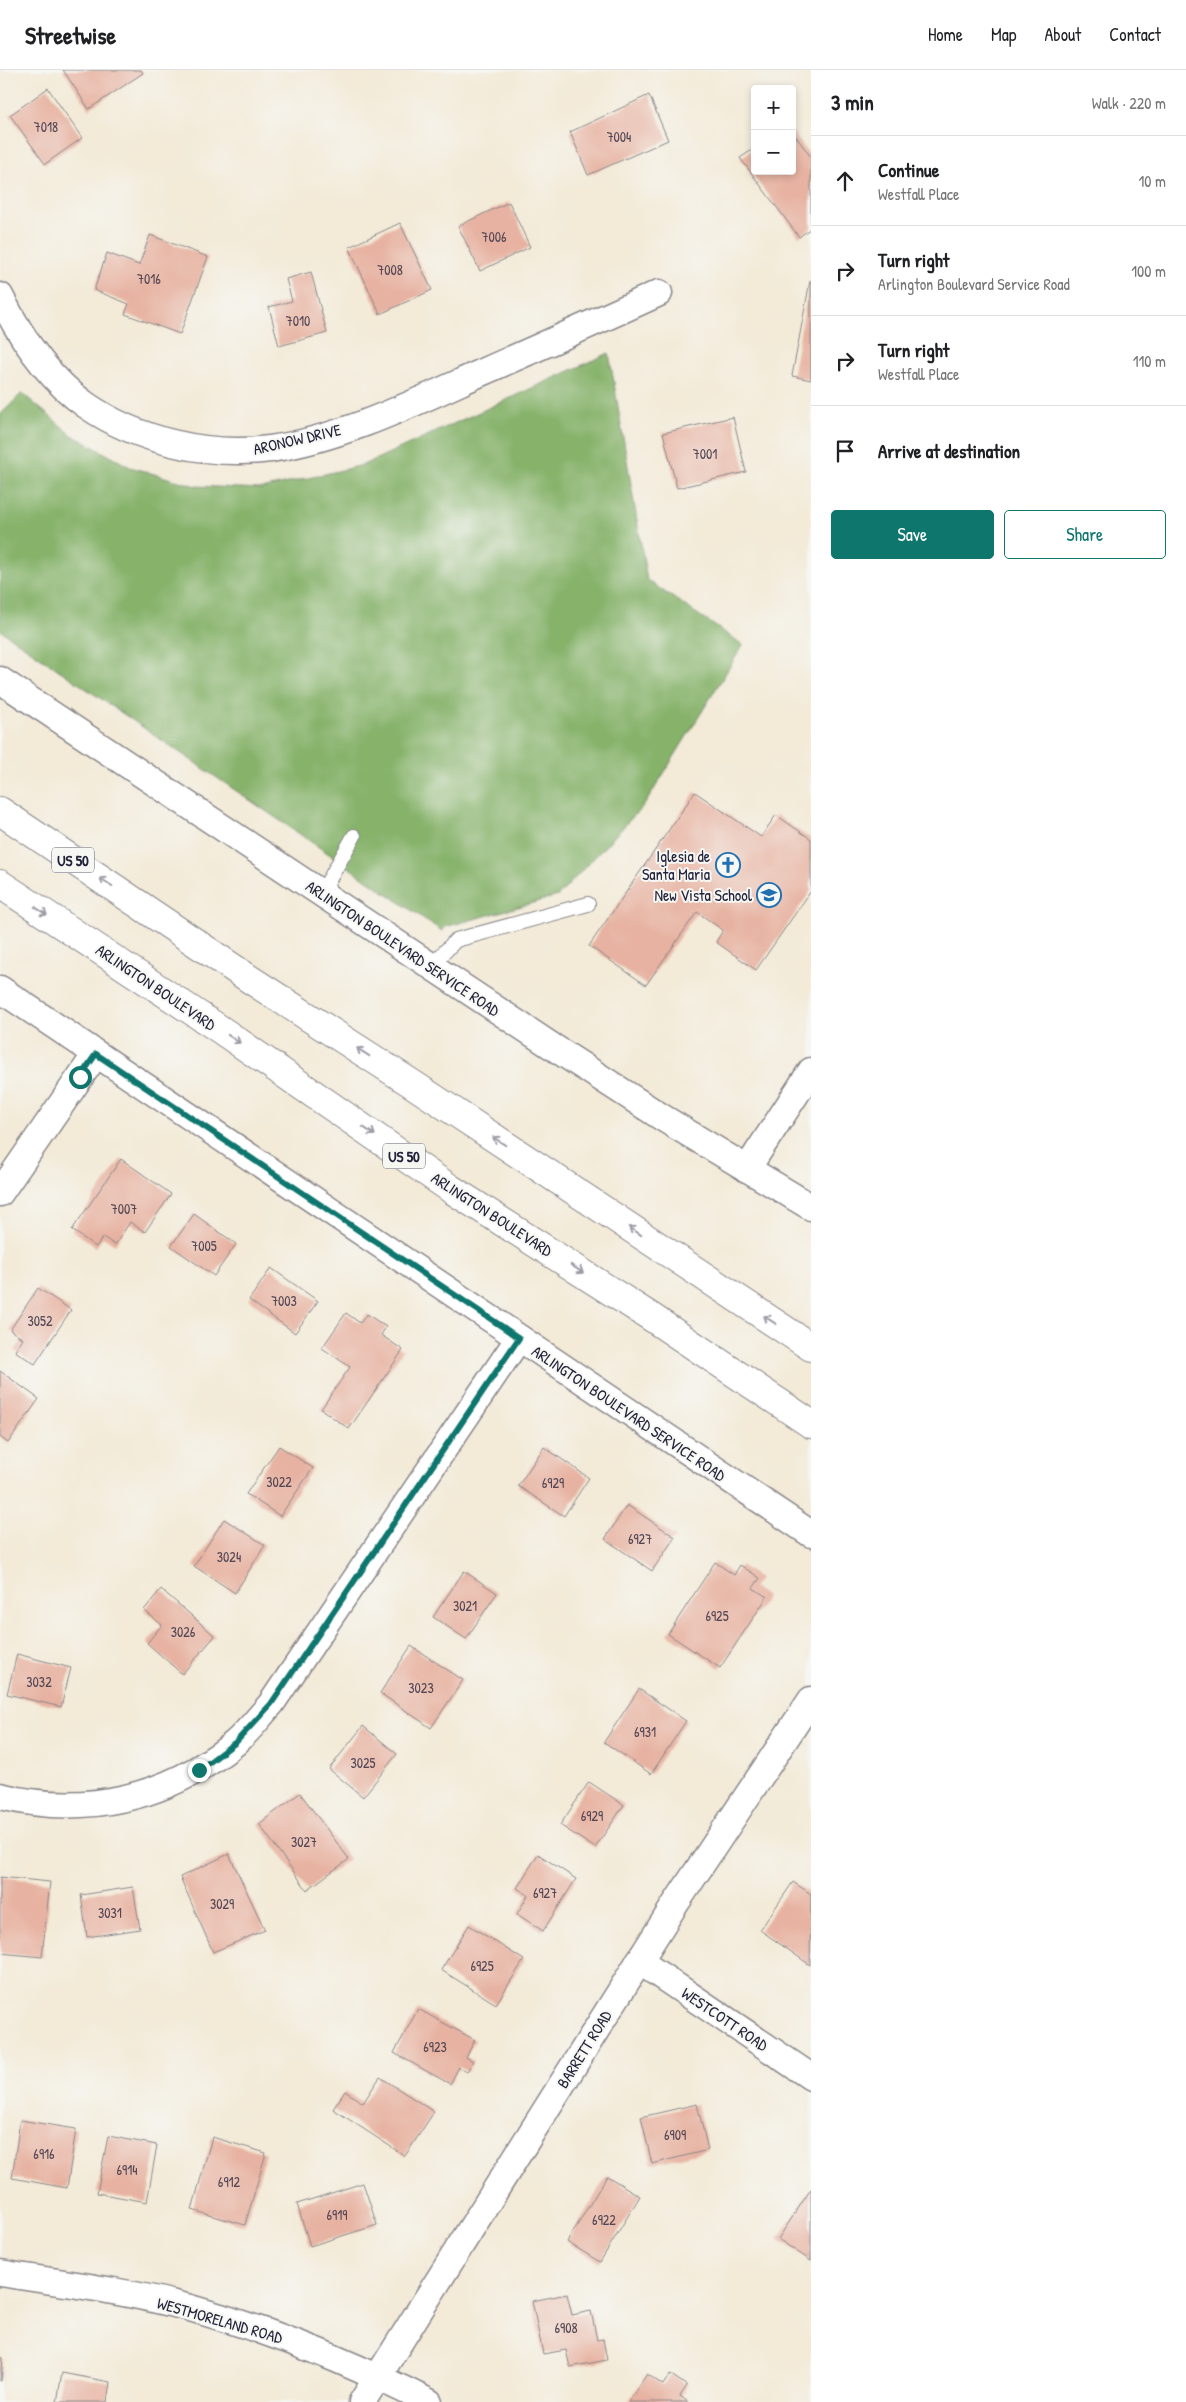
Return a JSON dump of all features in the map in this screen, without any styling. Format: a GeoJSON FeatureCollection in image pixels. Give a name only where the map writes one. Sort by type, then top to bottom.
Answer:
{"type":"FeatureCollection","features":[{"type":"Feature","properties":{"kind":"highway","name":"US 50"},"geometry":{"type":"LineString","coordinates":[[0,811],[250,980],[414,1085],[811,1347]]}},
{"type":"Feature","properties":{"kind":"highway","name":"ARLINGTON BOULEVARD"},"geometry":{"type":"LineString","coordinates":[[0,884],[221,1030],[451,1189],[651,1317],[811,1424]]}},
{"type":"Feature","properties":{"kind":"street","name":"ARONOW DRIVE"},"geometry":{"type":"LineString","coordinates":[[0,296],[9,314],[39,358],[62,384],[86,405],[122,424],[162,440],[201,450],[244,451],[271,448],[329,436],[428,397],[659,293]]}},
{"type":"Feature","properties":{"kind":"street","name":"ARLINGTON BOULEVARD SERVICE ROAD"},"geometry":{"type":"LineString","coordinates":[[0,680],[663,1118],[811,1207]]}},
{"type":"Feature","properties":{"kind":"street","name":"ARLINGTON BOULEVARD SERVICE ROAD"},"geometry":{"type":"LineString","coordinates":[[0,990],[811,1534]]}},
{"type":"Feature","properties":{"kind":"street"},"geometry":{"type":"LineString","coordinates":[[0,1193],[96,1054]]}},
{"type":"Feature","properties":{"kind":"street"},"geometry":{"type":"LineString","coordinates":[[747,1169],[811,1071]]}},
{"type":"Feature","properties":{"kind":"street"},"geometry":{"type":"LineString","coordinates":[[0,1796],[28,1803],[56,1806],[103,1804],[151,1792],[199,1770],[236,1742],[271,1704],[519,1338]]}},
{"type":"Feature","properties":{"kind":"street","name":"BARRETT ROAD"},"geometry":{"type":"LineString","coordinates":[[362,2402],[639,1961],[811,1700]]}},
{"type":"Feature","properties":{"kind":"street","name":"WESTCOTT ROAD"},"geometry":{"type":"LineString","coordinates":[[639,1961],[811,2077]]}},
{"type":"Feature","properties":{"kind":"street","name":"WESTMORELAND ROAD"},"geometry":{"type":"LineString","coordinates":[[0,2273],[88,2286],[188,2308],[268,2332],[379,2376],[429,2402]]}},
{"type":"Feature","properties":{"kind":"lane"},"geometry":{"type":"LineString","coordinates":[[322,894],[354,836]]}},
{"type":"Feature","properties":{"kind":"lane"},"geometry":{"type":"LineString","coordinates":[[431,966],[456,940],[588,904]]}},
{"type":"Feature","properties":{"kind":"green space"},"geometry":{"type":"Polygon","coordinates":[[[609,353],[647,580],[743,645],[645,804],[558,896],[445,927],[442,931],[0,630],[0,415],[22,393],[72,435],[130,467],[196,486],[262,489],[363,465],[609,353]]]}},
{"type":"Feature","properties":{"kind":"building"},"geometry":{"type":"Polygon","coordinates":[[[63,70],[141,70],[143,73],[89,109],[63,70]]]}},
{"type":"Feature","properties":{"kind":"building"},"geometry":{"type":"Polygon","coordinates":[[[48,88],[82,138],[45,164],[10,115],[48,88]]]}},
{"type":"Feature","properties":{"kind":"building"},"geometry":{"type":"Polygon","coordinates":[[[649,95],[668,140],[588,175],[570,132],[649,95]]]}},
{"type":"Feature","properties":{"kind":"building"},"geometry":{"type":"Polygon","coordinates":[[[796,136],[811,157],[811,228],[799,237],[753,175],[796,175],[796,136]]]}},
{"type":"Feature","properties":{"kind":"building"},"geometry":{"type":"Polygon","coordinates":[[[751,151],[751,173],[740,158],[751,151]]]}},
{"type":"Feature","properties":{"kind":"building"},"geometry":{"type":"Polygon","coordinates":[[[509,202],[530,247],[480,271],[458,226],[509,202]]]}},
{"type":"Feature","properties":{"kind":"building"},"geometry":{"type":"Polygon","coordinates":[[[400,223],[432,290],[380,314],[349,247],[400,223]]]}},
{"type":"Feature","properties":{"kind":"building"},"geometry":{"type":"Polygon","coordinates":[[[150,235],[208,257],[180,334],[125,314],[129,304],[94,290],[107,253],[139,265],[150,235]]]}},
{"type":"Feature","properties":{"kind":"building"},"geometry":{"type":"Polygon","coordinates":[[[311,272],[327,333],[279,346],[269,307],[292,301],[286,279],[311,272]]]}},
{"type":"Feature","properties":{"kind":"building"},"geometry":{"type":"Polygon","coordinates":[[[811,281],[811,380],[792,376],[811,281]]]}},
{"type":"Feature","properties":{"kind":"building"},"geometry":{"type":"Polygon","coordinates":[[[733,417],[746,472],[677,488],[663,433],[733,417]]]}},
{"type":"Feature","properties":{"kind":"building","name":"Iglesia de Santa Maria"},"geometry":{"type":"Polygon","coordinates":[[[695,792],[761,837],[776,815],[811,839],[811,891],[756,970],[716,942],[723,930],[697,912],[646,985],[589,946],[695,792]]]}},
{"type":"Feature","properties":{"kind":"building"},"geometry":{"type":"Polygon","coordinates":[[[121,1159],[171,1194],[145,1232],[130,1222],[115,1245],[103,1237],[96,1247],[72,1230],[121,1159]]]}},
{"type":"Feature","properties":{"kind":"building"},"geometry":{"type":"Polygon","coordinates":[[[194,1214],[236,1244],[214,1276],[171,1246],[194,1214]]]}},
{"type":"Feature","properties":{"kind":"building"},"geometry":{"type":"Polygon","coordinates":[[[271,1268],[318,1301],[295,1333],[249,1300],[271,1268]]]}},
{"type":"Feature","properties":{"kind":"building"},"geometry":{"type":"Polygon","coordinates":[[[38,1288],[71,1310],[35,1364],[15,1351],[23,1339],[10,1330],[38,1288]]]}},
{"type":"Feature","properties":{"kind":"building"},"geometry":{"type":"Polygon","coordinates":[[[346,1313],[360,1323],[367,1314],[386,1327],[381,1335],[403,1350],[349,1429],[321,1409],[350,1367],[322,1348],[346,1313]]]}},
{"type":"Feature","properties":{"kind":"building"},"geometry":{"type":"Polygon","coordinates":[[[0,1371],[39,1399],[8,1443],[0,1437],[0,1371]]]}},
{"type":"Feature","properties":{"kind":"building"},"geometry":{"type":"Polygon","coordinates":[[[279,1446],[313,1468],[280,1516],[246,1494],[279,1446]]]}},
{"type":"Feature","properties":{"kind":"building"},"geometry":{"type":"Polygon","coordinates":[[[544,1447],[589,1478],[564,1516],[518,1486],[544,1447]]]}},
{"type":"Feature","properties":{"kind":"building"},"geometry":{"type":"Polygon","coordinates":[[[627,1505],[675,1537],[652,1571],[605,1539],[627,1505]]]}},
{"type":"Feature","properties":{"kind":"building"},"geometry":{"type":"Polygon","coordinates":[[[224,1519],[265,1545],[235,1593],[194,1566],[224,1519]]]}},
{"type":"Feature","properties":{"kind":"building"},"geometry":{"type":"Polygon","coordinates":[[[715,1562],[734,1575],[740,1565],[760,1578],[753,1588],[767,1597],[720,1668],[668,1634],[715,1562]]]}},
{"type":"Feature","properties":{"kind":"building"},"geometry":{"type":"Polygon","coordinates":[[[464,1571],[497,1593],[466,1639],[433,1617],[464,1571]]]}},
{"type":"Feature","properties":{"kind":"building"},"geometry":{"type":"Polygon","coordinates":[[[161,1589],[215,1636],[182,1674],[147,1643],[162,1625],[144,1610],[161,1589]]]}},
{"type":"Feature","properties":{"kind":"building"},"geometry":{"type":"Polygon","coordinates":[[[411,1646],[463,1680],[431,1728],[380,1693],[411,1646]]]}},
{"type":"Feature","properties":{"kind":"building"},"geometry":{"type":"Polygon","coordinates":[[[17,1654],[71,1668],[61,1707],[7,1694],[17,1654]]]}},
{"type":"Feature","properties":{"kind":"building"},"geometry":{"type":"Polygon","coordinates":[[[639,1689],[686,1721],[651,1774],[604,1742],[639,1689]]]}},
{"type":"Feature","properties":{"kind":"building"},"geometry":{"type":"Polygon","coordinates":[[[363,1726],[397,1754],[363,1797],[329,1769],[363,1726]]]}},
{"type":"Feature","properties":{"kind":"building"},"geometry":{"type":"Polygon","coordinates":[[[589,1782],[624,1805],[595,1848],[560,1825],[589,1782]]]}},
{"type":"Feature","properties":{"kind":"building"},"geometry":{"type":"Polygon","coordinates":[[[300,1793],[349,1859],[307,1890],[259,1824],[300,1793]]]}},
{"type":"Feature","properties":{"kind":"building"},"geometry":{"type":"Polygon","coordinates":[[[229,1854],[265,1930],[213,1952],[180,1877],[229,1854]]]}},
{"type":"Feature","properties":{"kind":"building"},"geometry":{"type":"Polygon","coordinates":[[[538,1854],[576,1879],[543,1931],[517,1914],[528,1895],[517,1888],[538,1854]]]}},
{"type":"Feature","properties":{"kind":"building"},"geometry":{"type":"Polygon","coordinates":[[[0,1877],[50,1882],[42,1957],[0,1953],[0,1877]]]}},
{"type":"Feature","properties":{"kind":"building"},"geometry":{"type":"Polygon","coordinates":[[[793,1882],[811,1894],[810,1965],[760,1930],[793,1882]]]}},
{"type":"Feature","properties":{"kind":"building"},"geometry":{"type":"Polygon","coordinates":[[[133,1887],[140,1929],[87,1937],[81,1895],[133,1887]]]}},
{"type":"Feature","properties":{"kind":"building"},"geometry":{"type":"Polygon","coordinates":[[[469,1925],[524,1960],[496,2004],[441,1970],[469,1925]]]}},
{"type":"Feature","properties":{"kind":"building"},"geometry":{"type":"Polygon","coordinates":[[[418,2009],[475,2040],[466,2057],[473,2061],[467,2072],[459,2067],[450,2084],[394,2053],[418,2009]]]}},
{"type":"Feature","properties":{"kind":"building"},"geometry":{"type":"Polygon","coordinates":[[[380,2077],[434,2112],[405,2156],[333,2109],[345,2091],[363,2103],[380,2077]]]}},
{"type":"Feature","properties":{"kind":"building"},"geometry":{"type":"Polygon","coordinates":[[[697,2104],[708,2150],[652,2164],[641,2117],[697,2104]]]}},
{"type":"Feature","properties":{"kind":"building"},"geometry":{"type":"Polygon","coordinates":[[[20,2120],[76,2129],[67,2188],[12,2178],[20,2120]]]}},
{"type":"Feature","properties":{"kind":"building"},"geometry":{"type":"Polygon","coordinates":[[[108,2136],[157,2145],[147,2202],[97,2193],[108,2136]]]}},
{"type":"Feature","properties":{"kind":"building"},"geometry":{"type":"Polygon","coordinates":[[[212,2137],[266,2153],[245,2225],[192,2210],[212,2137]]]}},
{"type":"Feature","properties":{"kind":"building"},"geometry":{"type":"Polygon","coordinates":[[[607,2176],[640,2196],[600,2262],[567,2242],[607,2176]]]}},
{"type":"Feature","properties":{"kind":"building"},"geometry":{"type":"Polygon","coordinates":[[[363,2183],[377,2225],[310,2246],[297,2204],[363,2183]]]}},
{"type":"Feature","properties":{"kind":"building"},"geometry":{"type":"Polygon","coordinates":[[[811,2189],[811,2261],[778,2239],[811,2189]]]}},
{"type":"Feature","properties":{"kind":"building"},"geometry":{"type":"Polygon","coordinates":[[[567,2294],[572,2315],[591,2311],[597,2340],[603,2339],[607,2360],[570,2367],[566,2350],[543,2354],[532,2301],[567,2294]]]}},
{"type":"Feature","properties":{"kind":"building"},"geometry":{"type":"Polygon","coordinates":[[[0,2357],[3,2358],[1,2381],[0,2381],[0,2357]]]}},
{"type":"Feature","properties":{"kind":"building"},"geometry":{"type":"Polygon","coordinates":[[[62,2373],[110,2382],[107,2402],[57,2402],[62,2373]]]}},
{"type":"Feature","properties":{"kind":"building"},"geometry":{"type":"Polygon","coordinates":[[[647,2374],[663,2385],[670,2374],[687,2386],[680,2396],[688,2402],[628,2402],[647,2374]]]}},
{"type":"Feature","properties":{"kind":"place","name":"Iglesia de Santa Maria"},"geometry":{"type":"Point","coordinates":[728,865]}},
{"type":"Feature","properties":{"kind":"place","name":"New Vista School"},"geometry":{"type":"Point","coordinates":[769,895]}},
{"type":"Feature","properties":{"kind":"route"},"geometry":{"type":"LineString","coordinates":[[80,1077],[96,1054],[519,1338],[271,1704],[236,1742],[199,1770]]}}]}
